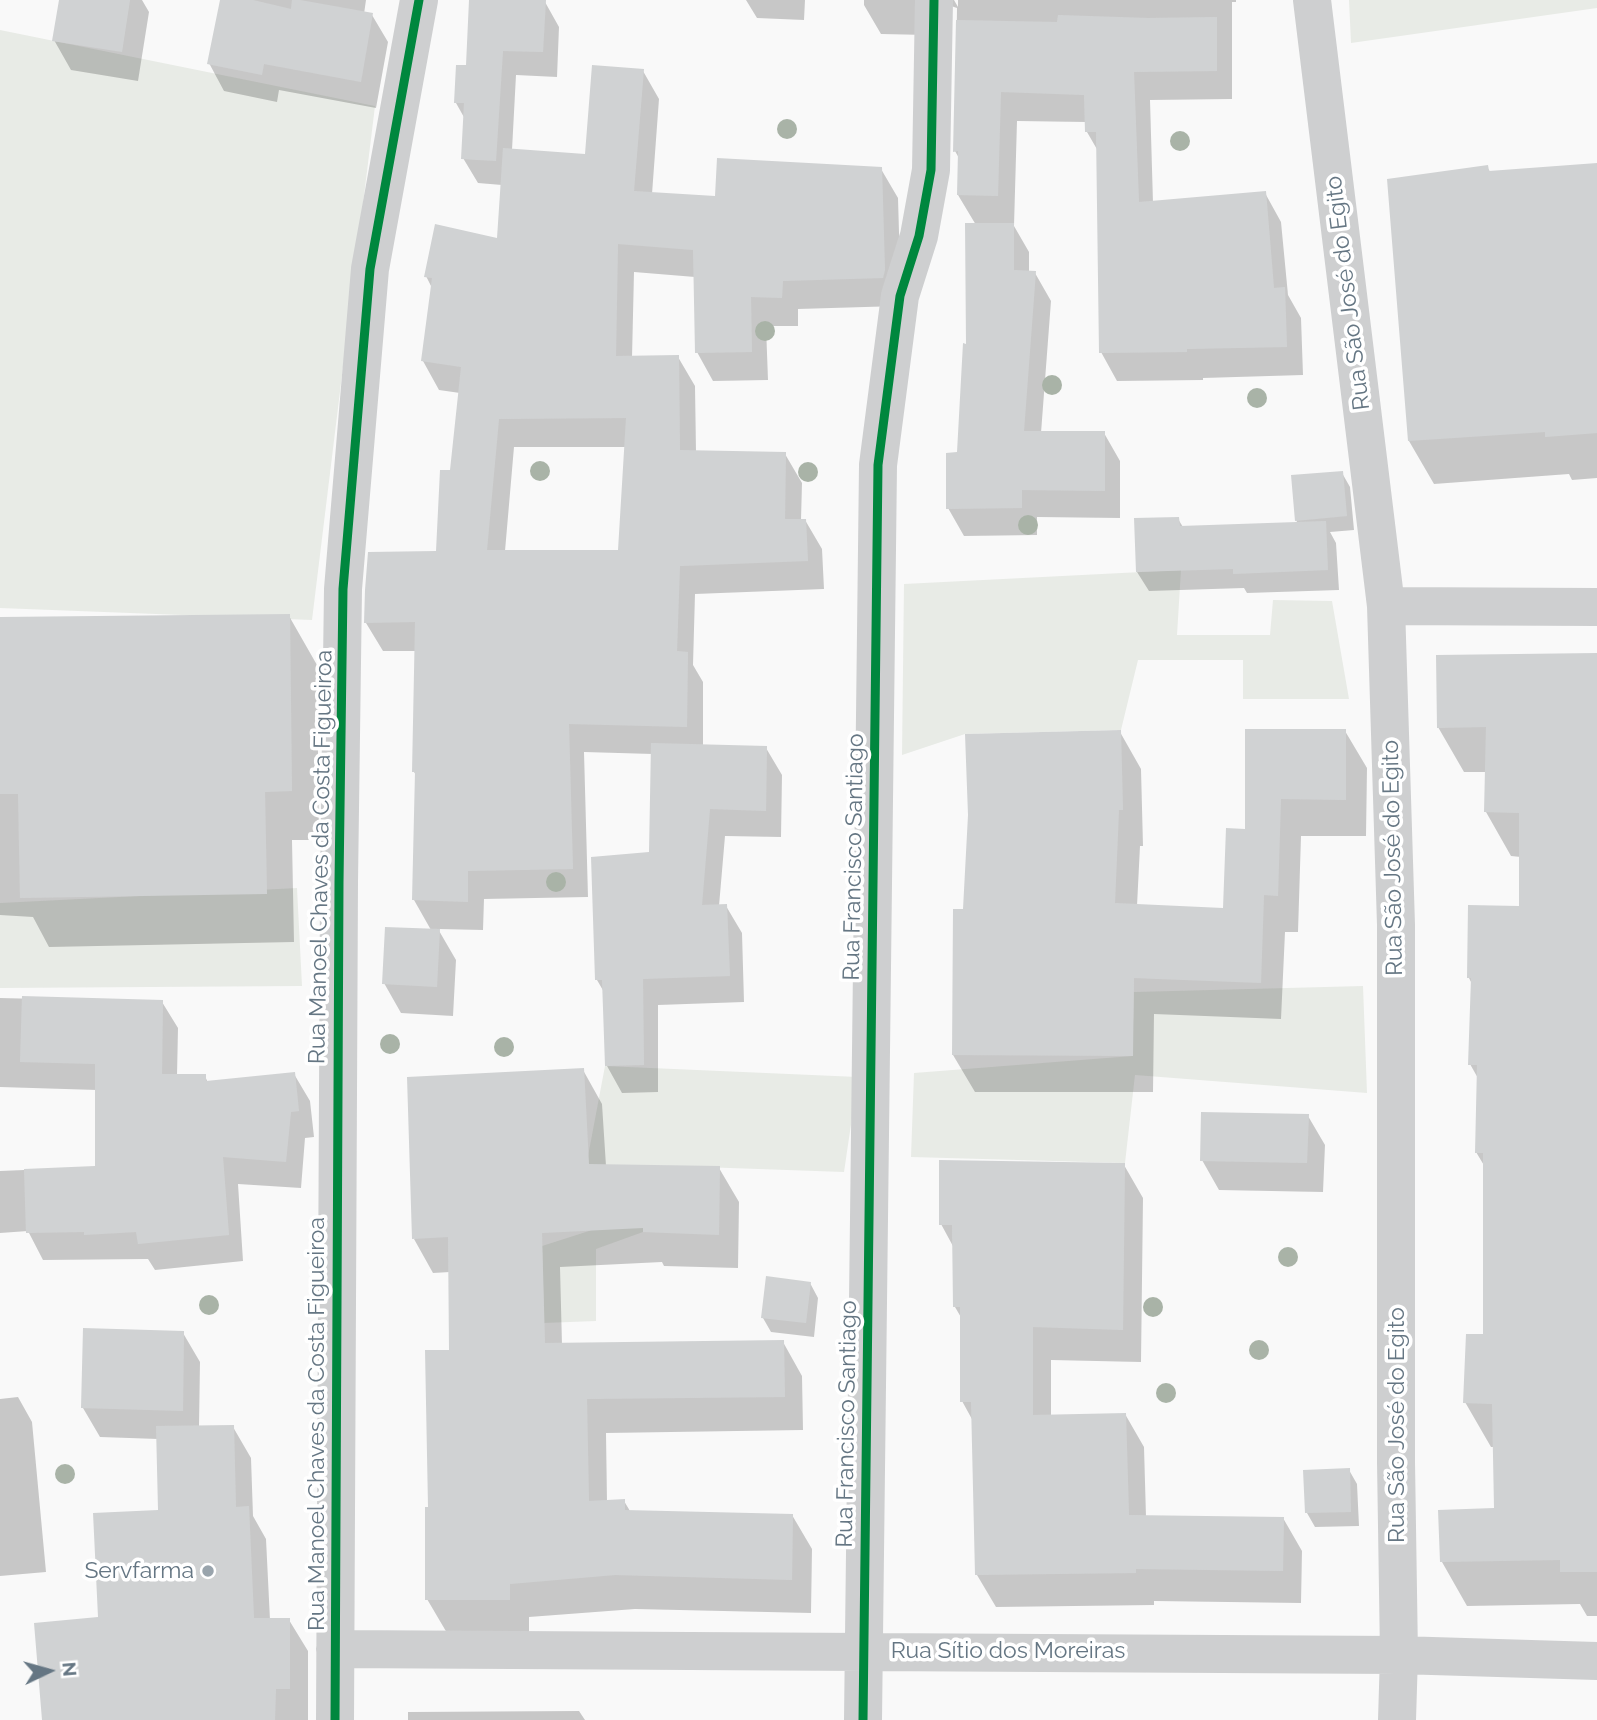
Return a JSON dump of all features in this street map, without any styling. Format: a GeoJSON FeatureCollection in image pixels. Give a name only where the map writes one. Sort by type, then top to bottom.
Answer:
{"type":"FeatureCollection","features":[{"type":"Feature","properties":{"kind":"street","name":"Rua Manoel Chaves da Costa Figueiroa"},"geometry":{"type":"LineString","coordinates":[[335,1720],[343,589],[370,269],[419,0]]}},
{"type":"Feature","properties":{"kind":"street","name":"Rua Francisco Santiago"},"geometry":{"type":"LineString","coordinates":[[863,1720],[878,465],[900,296],[919,236],[931,170],[933,0]]}},
{"type":"Feature","properties":{"kind":"street","name":"Rua São José do Egito"},"geometry":{"type":"LineString","coordinates":[[1312,0],[1385,606],[1396,925],[1397,1720]]}},
{"type":"Feature","properties":{"kind":"street"},"geometry":{"type":"LineString","coordinates":[[1385,606],[1597,607]]}},
{"type":"Feature","properties":{"kind":"street","name":"Rua Sítio dos Moreiras"},"geometry":{"type":"LineString","coordinates":[[335,1649],[1399,1655],[1597,1661]]}},
{"type":"Feature","properties":{"kind":"shaded area"},"geometry":{"type":"Polygon","coordinates":[[[1349,0],[1597,0],[1597,8],[1351,43],[1349,0]]]}},
{"type":"Feature","properties":{"kind":"shaded area"},"geometry":{"type":"Polygon","coordinates":[[[0,30],[375,106],[312,620],[0,608],[0,30]]]}},
{"type":"Feature","properties":{"kind":"shaded area"},"geometry":{"type":"Polygon","coordinates":[[[1181,570],[1177,635],[1270,635],[1273,600],[1332,601],[1349,699],[1243,699],[1243,660],[1138,660],[1121,730],[965,734],[902,755],[904,584],[1181,570]]]}},
{"type":"Feature","properties":{"kind":"shaded area"},"geometry":{"type":"Polygon","coordinates":[[[297,888],[302,986],[0,988],[0,903],[297,888]]]}},
{"type":"Feature","properties":{"kind":"shaded area"},"geometry":{"type":"Polygon","coordinates":[[[1363,986],[1367,1093],[1135,1075],[1125,1163],[911,1157],[914,1073],[1132,1056],[1134,992],[1363,986]]]}},
{"type":"Feature","properties":{"kind":"shaded area"},"geometry":{"type":"Polygon","coordinates":[[[605,1066],[858,1077],[844,1172],[644,1165],[643,1232],[596,1249],[596,1321],[544,1323],[542,1246],[592,1230],[588,1156],[605,1066]]]}},
{"type":"Feature","properties":{"kind":"building"},"geometry":{"type":"Polygon","coordinates":[[[59,0],[130,0],[122,52],[52,41],[59,0]]]}},
{"type":"Feature","properties":{"kind":"building"},"geometry":{"type":"Polygon","coordinates":[[[220,0],[253,0],[291,9],[292,0],[300,0],[373,13],[361,82],[264,64],[262,75],[207,64],[220,0]]]}},
{"type":"Feature","properties":{"kind":"building"},"geometry":{"type":"Polygon","coordinates":[[[469,0],[546,0],[543,52],[503,51],[496,161],[461,159],[464,103],[454,103],[456,65],[466,65],[469,0]]]}},
{"type":"Feature","properties":{"kind":"building"},"geometry":{"type":"Polygon","coordinates":[[[1058,15],[1217,17],[1217,71],[1134,72],[1139,202],[1266,191],[1274,288],[1285,287],[1287,347],[1099,353],[1096,132],[1085,132],[1084,95],[1001,92],[998,196],[957,195],[958,151],[953,152],[956,20],[1057,22],[1058,15]]]}},
{"type":"Feature","properties":{"kind":"building"},"geometry":{"type":"Polygon","coordinates":[[[592,65],[644,69],[634,191],[715,196],[717,158],[882,167],[885,270],[883,278],[783,281],[782,298],[751,297],[752,352],[695,353],[693,250],[618,244],[616,356],[679,355],[680,450],[786,452],[785,519],[806,519],[808,561],[680,566],[677,651],[688,652],[687,727],[569,724],[573,869],[468,871],[468,902],[412,900],[415,622],[364,623],[365,590],[368,552],[436,551],[440,470],[450,470],[461,367],[421,361],[432,278],[424,277],[435,224],[497,238],[503,148],[585,154],[592,65]],[[626,418],[499,419],[487,550],[618,550],[626,418]]]}},
{"type":"Feature","properties":{"kind":"building"},"geometry":{"type":"Polygon","coordinates":[[[1597,163],[1597,433],[1545,437],[1545,432],[1408,441],[1387,179],[1488,165],[1489,171],[1597,163]]]}},
{"type":"Feature","properties":{"kind":"building"},"geometry":{"type":"Polygon","coordinates":[[[965,223],[1014,223],[1014,270],[1036,271],[1024,431],[1105,431],[1105,491],[1022,490],[1022,508],[946,509],[946,453],[957,452],[963,343],[966,344],[965,223]]]}},
{"type":"Feature","properties":{"kind":"building"},"geometry":{"type":"Polygon","coordinates":[[[1343,471],[1347,516],[1295,521],[1291,475],[1343,471]]]}},
{"type":"Feature","properties":{"kind":"building"},"geometry":{"type":"Polygon","coordinates":[[[1179,517],[1180,526],[1326,521],[1328,570],[1233,574],[1233,569],[1136,572],[1134,518],[1179,517]]]}},
{"type":"Feature","properties":{"kind":"building"},"geometry":{"type":"Polygon","coordinates":[[[290,614],[292,791],[265,792],[267,894],[20,898],[18,794],[0,794],[0,617],[290,614]]]}},
{"type":"Feature","properties":{"kind":"building"},"geometry":{"type":"Polygon","coordinates":[[[1597,653],[1597,1572],[1560,1572],[1560,1560],[1440,1562],[1438,1510],[1494,1508],[1492,1404],[1463,1403],[1466,1334],[1483,1334],[1483,1153],[1475,1153],[1477,1065],[1468,1065],[1471,978],[1467,978],[1468,905],[1519,906],[1519,813],[1484,812],[1486,727],[1437,728],[1436,655],[1597,653]]]}},
{"type":"Feature","properties":{"kind":"building"},"geometry":{"type":"Polygon","coordinates":[[[1245,729],[1346,729],[1346,800],[1281,799],[1278,896],[1264,895],[1261,983],[1134,978],[1133,1056],[952,1055],[953,909],[963,909],[968,815],[965,734],[1121,730],[1123,810],[1119,810],[1115,903],[1223,908],[1226,828],[1245,829],[1245,729]]]}},
{"type":"Feature","properties":{"kind":"building"},"geometry":{"type":"Polygon","coordinates":[[[651,743],[767,746],[766,811],[710,809],[702,905],[727,904],[730,976],[643,979],[644,1065],[605,1066],[602,980],[595,980],[591,857],[649,852],[651,743]]]}},
{"type":"Feature","properties":{"kind":"building"},"geometry":{"type":"Polygon","coordinates":[[[385,927],[440,929],[437,987],[382,984],[385,927]]]}},
{"type":"Feature","properties":{"kind":"building"},"geometry":{"type":"Polygon","coordinates":[[[22,996],[163,1000],[162,1074],[206,1074],[206,1081],[295,1072],[299,1111],[291,1112],[286,1162],[223,1157],[229,1235],[138,1244],[136,1232],[84,1235],[84,1232],[26,1233],[24,1169],[95,1166],[95,1064],[20,1062],[22,996]]]}},
{"type":"Feature","properties":{"kind":"building"},"geometry":{"type":"Polygon","coordinates":[[[584,1068],[589,1164],[720,1166],[719,1235],[643,1232],[643,1228],[542,1233],[545,1343],[784,1340],[785,1397],[587,1399],[589,1501],[625,1499],[625,1510],[793,1514],[792,1580],[615,1575],[510,1584],[510,1600],[425,1600],[425,1507],[428,1507],[425,1350],[449,1350],[448,1237],[412,1239],[407,1077],[584,1068]]]}},
{"type":"Feature","properties":{"kind":"building"},"geometry":{"type":"Polygon","coordinates":[[[1201,1112],[1309,1114],[1307,1163],[1200,1161],[1201,1112]]]}},
{"type":"Feature","properties":{"kind":"building"},"geometry":{"type":"Polygon","coordinates":[[[939,1160],[1125,1163],[1123,1330],[1033,1327],[1033,1415],[1126,1413],[1129,1515],[1284,1517],[1283,1571],[1136,1569],[1136,1573],[975,1575],[971,1402],[960,1402],[960,1307],[953,1307],[952,1225],[939,1225],[939,1160]]]}},
{"type":"Feature","properties":{"kind":"building"},"geometry":{"type":"Polygon","coordinates":[[[766,1276],[811,1282],[806,1323],[761,1318],[766,1276]]]}},
{"type":"Feature","properties":{"kind":"building"},"geometry":{"type":"Polygon","coordinates":[[[83,1328],[184,1331],[183,1411],[81,1408],[83,1328]]]}},
{"type":"Feature","properties":{"kind":"building"},"geometry":{"type":"Polygon","coordinates":[[[234,1425],[236,1507],[249,1506],[254,1618],[290,1618],[290,1689],[276,1689],[275,1720],[42,1720],[34,1623],[98,1617],[93,1513],[158,1510],[156,1426],[234,1425]]]}},
{"type":"Feature","properties":{"kind":"building"},"geometry":{"type":"Polygon","coordinates":[[[1350,1468],[1351,1512],[1305,1513],[1303,1470],[1350,1468]]]}},
{"type":"Feature","properties":{"kind":"cycle path"},"geometry":{"type":"LineString","coordinates":[[335,1720],[343,589],[370,269],[419,0]]}},
{"type":"Feature","properties":{"kind":"cycle path"},"geometry":{"type":"LineString","coordinates":[[863,1720],[878,465],[900,296],[919,236],[931,170],[934,0]]}},
{"type":"Feature","properties":{"kind":"place","name":"Servfarma"},"geometry":{"type":"Point","coordinates":[208,1571]}}]}
